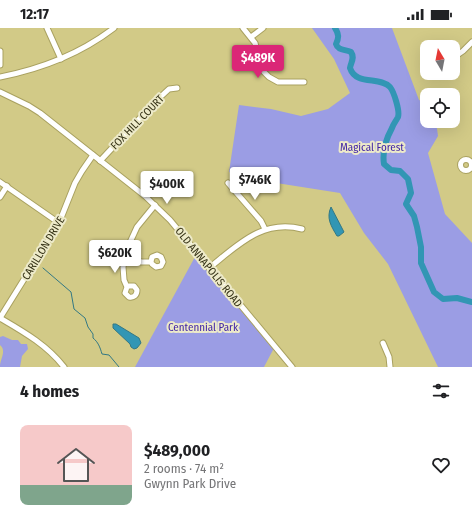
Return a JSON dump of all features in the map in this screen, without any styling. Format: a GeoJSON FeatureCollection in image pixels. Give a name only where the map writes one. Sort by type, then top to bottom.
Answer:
{"type":"FeatureCollection","features":[{"type":"Feature","properties":{"kind":"street"},"geometry":{"type":"LineString","coordinates":[[48,28],[60,59]]}},
{"type":"Feature","properties":{"kind":"street"},"geometry":{"type":"LineString","coordinates":[[0,77],[28,71],[60,59],[88,46],[114,28]]}},
{"type":"Feature","properties":{"kind":"street"},"geometry":{"type":"LineString","coordinates":[[243,28],[255,43],[262,70],[268,78],[278,82],[304,82]]}},
{"type":"Feature","properties":{"kind":"street"},"geometry":{"type":"LineString","coordinates":[[250,37],[262,28]]}},
{"type":"Feature","properties":{"kind":"street"},"geometry":{"type":"LineString","coordinates":[[460,53],[472,42]]}},
{"type":"Feature","properties":{"kind":"street"},"geometry":{"type":"LineString","coordinates":[[0,51],[0,66]]}},
{"type":"Feature","properties":{"kind":"street","name":"FOX HILL COURT"},"geometry":{"type":"LineString","coordinates":[[100,161],[156,101],[169,89],[177,88]]}},
{"type":"Feature","properties":{"kind":"street","name":"OLD ANNAPOLIS ROAD"},"geometry":{"type":"LineString","coordinates":[[0,92],[17,99],[40,113],[156,206],[184,235],[209,268],[292,367]]}},
{"type":"Feature","properties":{"kind":"street","name":"CARILLON DRIVE"},"geometry":{"type":"LineString","coordinates":[[0,318],[59,223],[75,183],[93,155]]}},
{"type":"Feature","properties":{"kind":"street"},"geometry":{"type":"LineString","coordinates":[[0,182],[59,223]]}},
{"type":"Feature","properties":{"kind":"street"},"geometry":{"type":"LineString","coordinates":[[228,183],[258,217],[265,229]]}},
{"type":"Feature","properties":{"kind":"street"},"geometry":{"type":"LineString","coordinates":[[0,197],[7,186]]}},
{"type":"Feature","properties":{"kind":"street"},"geometry":{"type":"LineString","coordinates":[[127,287],[123,275],[124,259],[133,234],[142,220],[156,206]]}},
{"type":"Feature","properties":{"kind":"street"},"geometry":{"type":"LineString","coordinates":[[209,268],[236,246],[265,229],[286,226],[302,229]]}},
{"type":"Feature","properties":{"kind":"street"},"geometry":{"type":"LineString","coordinates":[[124,259],[151,262]]}},
{"type":"Feature","properties":{"kind":"street"},"geometry":{"type":"LineString","coordinates":[[0,318],[39,342],[56,357],[63,367]]}},
{"type":"Feature","properties":{"kind":"street"},"geometry":{"type":"LineString","coordinates":[[383,343],[389,357],[390,367]]}},
{"type":"Feature","properties":{"kind":"green space","name":"Magical Forest"},"geometry":{"type":"Polygon","coordinates":[[[312,28],[392,28],[420,100],[420,128],[437,128],[438,136],[428,153],[445,214],[472,243],[472,367],[438,367],[388,264],[364,233],[340,193],[270,182],[229,172],[239,105],[271,109],[301,116],[328,109],[350,93],[334,59],[312,28]]]}},
{"type":"Feature","properties":{"kind":"green space","name":"Centennial Park"},"geometry":{"type":"Polygon","coordinates":[[[196,255],[274,348],[264,367],[135,367],[196,255]]]}},
{"type":"Feature","properties":{"kind":"green space"},"geometry":{"type":"Polygon","coordinates":[[[3,336],[12,340],[18,340],[21,344],[27,344],[28,349],[22,356],[20,367],[0,367],[3,350],[0,345],[0,337],[3,336]]]}},
{"type":"Feature","properties":{"kind":"shaded area"},"geometry":{"type":"Polygon","coordinates":[[[331,207],[344,232],[339,236],[337,236],[330,222],[329,215],[331,207]]]}},
{"type":"Feature","properties":{"kind":"shaded area"},"geometry":{"type":"Polygon","coordinates":[[[113,324],[116,324],[139,338],[141,343],[137,348],[134,349],[131,347],[130,344],[113,328],[113,324]]]}},
{"type":"Feature","properties":{"kind":"waterway"},"geometry":{"type":"LineString","coordinates":[[335,28],[338,36],[336,44],[338,48],[351,52],[352,54],[353,58],[350,68],[353,74],[363,79],[386,84],[392,89],[398,110],[398,117],[386,141],[384,150],[384,164],[391,170],[400,171],[408,179],[411,193],[406,204],[414,216],[421,247],[421,263],[434,292],[443,299],[457,298],[472,302]]}},
{"type":"Feature","properties":{"kind":"waterway"},"geometry":{"type":"LineString","coordinates":[[43,268],[71,292],[74,309],[85,318],[88,327],[93,334],[93,338],[99,345],[102,354],[109,355],[119,367]]}}]}
